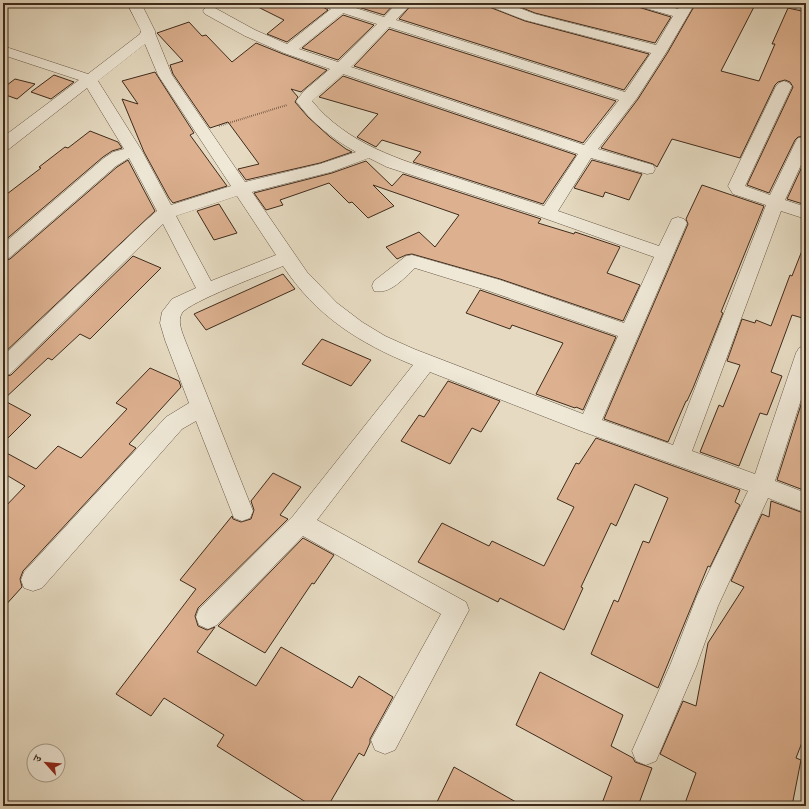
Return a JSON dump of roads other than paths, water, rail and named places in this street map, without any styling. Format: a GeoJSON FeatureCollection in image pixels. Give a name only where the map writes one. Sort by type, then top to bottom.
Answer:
{"type":"FeatureCollection","features":[{"type":"Feature","properties":{"kind":"street"},"geometry":{"type":"LineString","coordinates":[[134,3],[165,75],[300,277],[318,298],[344,320],[363,333],[396,349],[547,410],[680,455],[806,503]]}},
{"type":"Feature","properties":{"kind":"street"},"geometry":{"type":"LineString","coordinates":[[326,3],[629,98]]}},
{"type":"Feature","properties":{"kind":"street"},"geometry":{"type":"LineString","coordinates":[[405,3],[341,68],[309,94],[304,101],[311,110],[328,126],[369,153],[393,163],[544,212],[664,254]]}},
{"type":"Feature","properties":{"kind":"street"},"geometry":{"type":"LineString","coordinates":[[494,3],[530,17],[660,51]]}},
{"type":"Feature","properties":{"kind":"street"},"geometry":{"type":"LineString","coordinates":[[544,212],[550,210],[587,152],[629,98],[660,51],[685,8],[643,3]]}},
{"type":"Feature","properties":{"kind":"street"},"geometry":{"type":"LineString","coordinates":[[792,3],[806,7]]}},
{"type":"Feature","properties":{"kind":"street"},"geometry":{"type":"LineString","coordinates":[[289,50],[341,8]]}},
{"type":"Feature","properties":{"kind":"street"},"geometry":{"type":"LineString","coordinates":[[210,11],[250,33],[289,50],[500,124],[587,152],[647,169]]}},
{"type":"Feature","properties":{"kind":"street"},"geometry":{"type":"LineString","coordinates":[[3,145],[148,34]]}},
{"type":"Feature","properties":{"kind":"street"},"geometry":{"type":"LineString","coordinates":[[3,50],[88,79],[134,151],[207,290]]}},
{"type":"Feature","properties":{"kind":"street"},"geometry":{"type":"LineString","coordinates":[[784,86],[736,186],[739,190],[806,213]]}},
{"type":"Feature","properties":{"kind":"street"},"geometry":{"type":"LineString","coordinates":[[680,455],[775,203],[804,141]]}},
{"type":"Feature","properties":{"kind":"street"},"geometry":{"type":"LineString","coordinates":[[3,254],[110,162],[119,156],[134,151]]}},
{"type":"Feature","properties":{"kind":"street"},"geometry":{"type":"LineString","coordinates":[[3,368],[149,227],[166,213],[241,189],[325,168],[369,153]]}},
{"type":"Feature","properties":{"kind":"street"},"geometry":{"type":"LineString","coordinates":[[588,425],[678,223]]}},
{"type":"Feature","properties":{"kind":"street"},"geometry":{"type":"LineString","coordinates":[[242,512],[175,340],[170,322],[172,312],[179,304],[207,290],[287,257]]}},
{"type":"Feature","properties":{"kind":"street"},"geometry":{"type":"LineString","coordinates":[[381,286],[412,261],[494,285],[630,332]]}},
{"type":"Feature","properties":{"kind":"street"},"geometry":{"type":"LineString","coordinates":[[646,751],[683,667],[706,604],[762,486],[806,353]]}},
{"type":"Feature","properties":{"kind":"street"},"geometry":{"type":"LineString","coordinates":[[208,618],[301,523],[427,362]]}},
{"type":"Feature","properties":{"kind":"street"},"geometry":{"type":"LineString","coordinates":[[33,580],[174,423],[201,407]]}},
{"type":"Feature","properties":{"kind":"street"},"geometry":{"type":"LineString","coordinates":[[301,523],[457,610],[385,740]]}}]}
